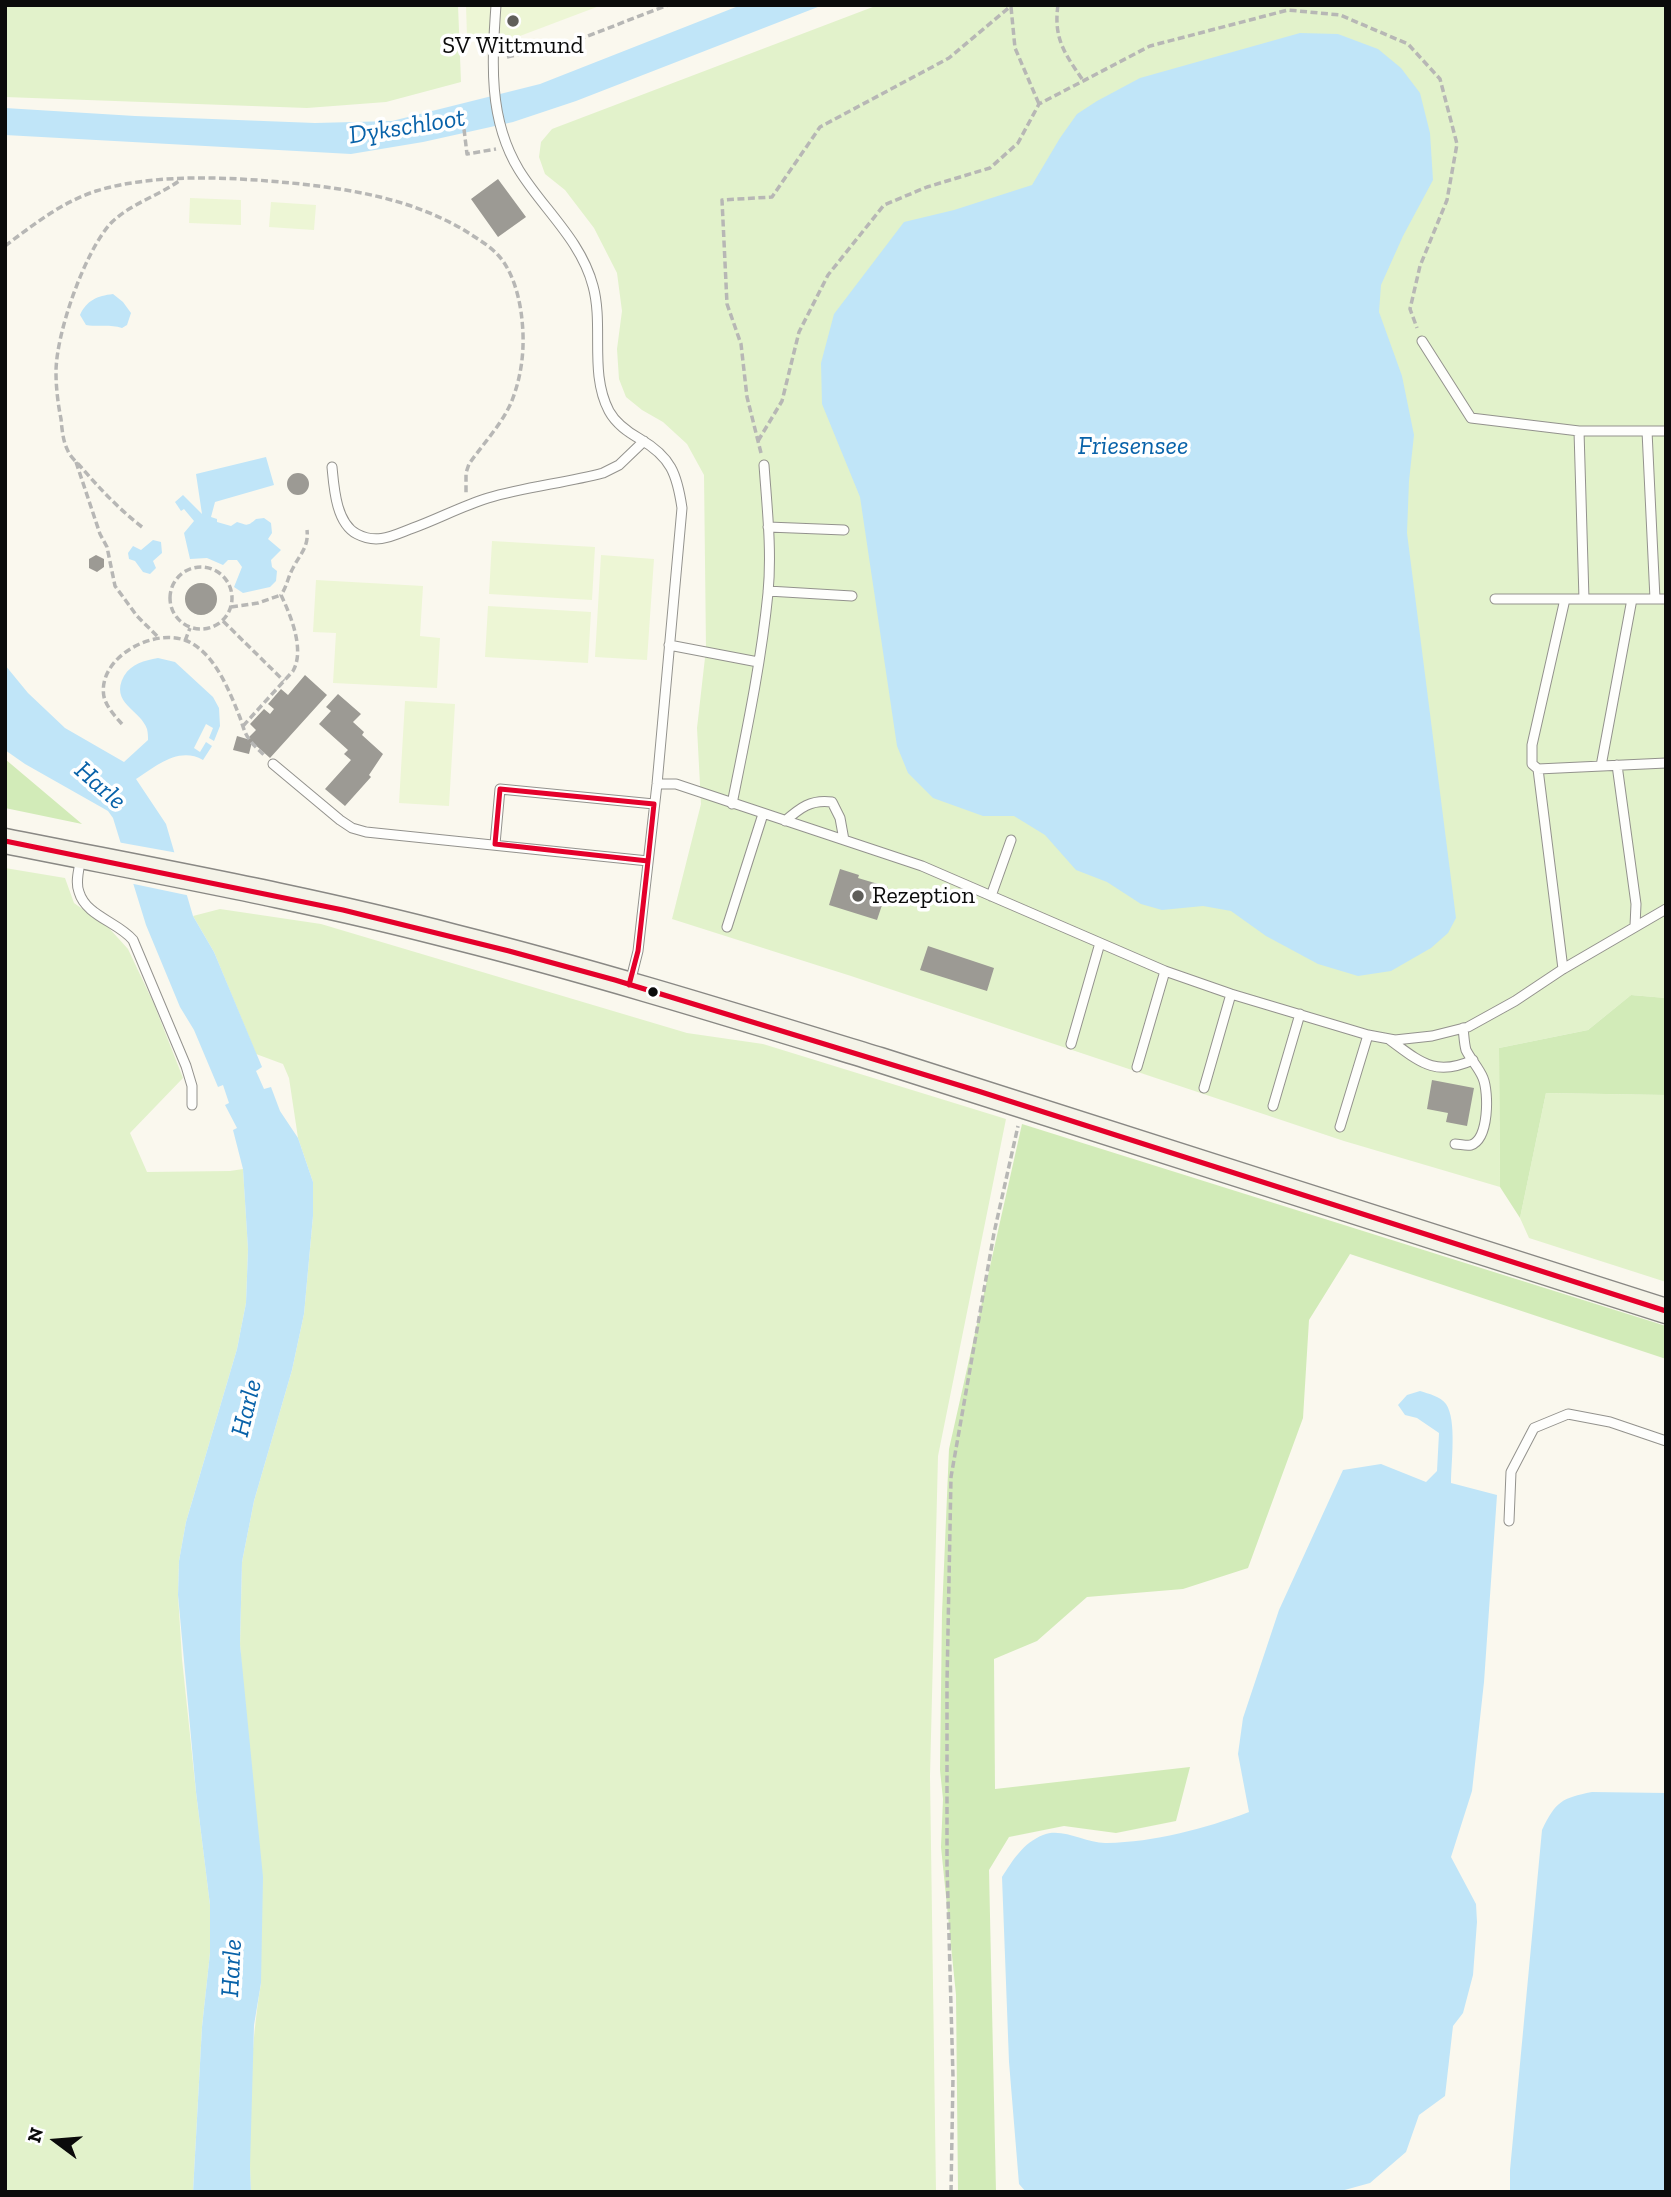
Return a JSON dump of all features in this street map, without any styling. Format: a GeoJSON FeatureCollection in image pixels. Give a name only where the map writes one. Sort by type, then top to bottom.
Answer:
{"type":"FeatureCollection","features":[{"type":"Feature","properties":{"kind":"main road"},"geometry":{"type":"LineString","coordinates":[[5,841],[363,914],[629,985],[1026,1105],[1666,1311]]}},
{"type":"Feature","properties":{"kind":"lane"},"geometry":{"type":"LineString","coordinates":[[496,5],[493,93],[502,132],[519,170],[586,266],[596,305],[603,400],[623,429],[662,456],[674,472],[682,508],[657,784],[638,951],[629,985]]}},
{"type":"Feature","properties":{"kind":"lane"},"geometry":{"type":"LineString","coordinates":[[1422,341],[1471,418],[1579,430],[1666,431]]}},
{"type":"Feature","properties":{"kind":"lane"},"geometry":{"type":"LineString","coordinates":[[1579,430],[1584,599]]}},
{"type":"Feature","properties":{"kind":"lane"},"geometry":{"type":"LineString","coordinates":[[1495,599],[1661,599],[1647,431]]}},
{"type":"Feature","properties":{"kind":"lane"},"geometry":{"type":"LineString","coordinates":[[332,467],[334,490],[345,522],[351,531],[370,539],[398,535],[466,505],[489,498],[603,473],[619,465],[644,441]]}},
{"type":"Feature","properties":{"kind":"lane"},"geometry":{"type":"LineString","coordinates":[[732,804],[753,702],[768,591],[764,465]]}},
{"type":"Feature","properties":{"kind":"lane"},"geometry":{"type":"LineString","coordinates":[[768,527],[844,530]]}},
{"type":"Feature","properties":{"kind":"lane"},"geometry":{"type":"LineString","coordinates":[[768,591],[852,596]]}},
{"type":"Feature","properties":{"kind":"lane"},"geometry":{"type":"LineString","coordinates":[[1565,599],[1532,745],[1532,764],[1538,769],[1666,763]]}},
{"type":"Feature","properties":{"kind":"lane"},"geometry":{"type":"LineString","coordinates":[[1601,766],[1632,599]]}},
{"type":"Feature","properties":{"kind":"lane"},"geometry":{"type":"LineString","coordinates":[[669,645],[758,662]]}},
{"type":"Feature","properties":{"kind":"lane"},"geometry":{"type":"LineString","coordinates":[[273,764],[340,820],[352,828],[366,832],[648,861]]}},
{"type":"Feature","properties":{"kind":"lane"},"geometry":{"type":"LineString","coordinates":[[1617,765],[1636,904],[1635,926]]}},
{"type":"Feature","properties":{"kind":"lane"},"geometry":{"type":"LineString","coordinates":[[1538,769],[1563,969]]}},
{"type":"Feature","properties":{"kind":"lane"},"geometry":{"type":"LineString","coordinates":[[657,784],[676,784],[922,866],[1165,971],[1231,994],[1368,1035],[1395,1040],[1432,1036],[1463,1028],[1515,1001],[1563,969],[1666,909]]}},
{"type":"Feature","properties":{"kind":"lane"},"geometry":{"type":"LineString","coordinates":[[495,844],[500,789],[654,804]]}},
{"type":"Feature","properties":{"kind":"lane"},"geometry":{"type":"LineString","coordinates":[[785,821],[801,807],[817,800],[831,802],[840,818],[844,840]]}},
{"type":"Feature","properties":{"kind":"lane"},"geometry":{"type":"LineString","coordinates":[[727,927],[763,814]]}},
{"type":"Feature","properties":{"kind":"lane"},"geometry":{"type":"LineString","coordinates":[[991,896],[1011,840]]}},
{"type":"Feature","properties":{"kind":"lane"},"geometry":{"type":"LineString","coordinates":[[91,858],[78,891],[94,912],[127,932],[133,940],[186,1066],[192,1086],[192,1105]]}},
{"type":"Feature","properties":{"kind":"lane"},"geometry":{"type":"LineString","coordinates":[[1071,1044],[1100,943]]}},
{"type":"Feature","properties":{"kind":"lane"},"geometry":{"type":"LineString","coordinates":[[1137,1067],[1165,971]]}},
{"type":"Feature","properties":{"kind":"lane"},"geometry":{"type":"LineString","coordinates":[[1204,1088],[1231,994]]}},
{"type":"Feature","properties":{"kind":"lane"},"geometry":{"type":"LineString","coordinates":[[1273,1106],[1300,1014]]}},
{"type":"Feature","properties":{"kind":"lane"},"geometry":{"type":"LineString","coordinates":[[1455,1144],[1469,1146],[1479,1140],[1483,1130],[1486,1092],[1483,1079],[1466,1050],[1463,1028]]}},
{"type":"Feature","properties":{"kind":"lane"},"geometry":{"type":"LineString","coordinates":[[1340,1128],[1368,1035]]}},
{"type":"Feature","properties":{"kind":"lane"},"geometry":{"type":"LineString","coordinates":[[1388,1039],[1420,1061],[1434,1067],[1449,1068],[1473,1060]]}},
{"type":"Feature","properties":{"kind":"lane"},"geometry":{"type":"LineString","coordinates":[[1509,1521],[1511,1472],[1534,1429],[1567,1413],[1610,1422],[1666,1441]]}},
{"type":"Feature","properties":{"kind":"path"},"geometry":{"type":"LineString","coordinates":[[492,61],[567,44],[668,5]]}},
{"type":"Feature","properties":{"kind":"path"},"geometry":{"type":"LineString","coordinates":[[1058,5],[1060,45],[1084,82]]}},
{"type":"Feature","properties":{"kind":"path"},"geometry":{"type":"LineString","coordinates":[[1012,6],[1015,48],[1038,104]]}},
{"type":"Feature","properties":{"kind":"path"},"geometry":{"type":"LineString","coordinates":[[764,465],[747,397],[741,344],[727,304],[722,200],[772,197],[820,127],[949,58],[1012,6]]}},
{"type":"Feature","properties":{"kind":"path"},"geometry":{"type":"LineString","coordinates":[[758,441],[782,401],[799,332],[828,275],[884,205],[927,187],[990,168],[1018,143],[1038,104],[1150,46],[1288,10],[1340,15],[1408,44],[1440,79],[1457,144],[1447,200],[1420,266],[1410,309],[1422,341]]}},
{"type":"Feature","properties":{"kind":"path"},"geometry":{"type":"LineString","coordinates":[[464,129],[467,154],[509,147]]}},
{"type":"Feature","properties":{"kind":"path"},"geometry":{"type":"LineString","coordinates":[[142,527],[114,502],[68,451],[62,425],[56,369],[61,341],[81,273],[103,234],[120,215],[181,180]]}},
{"type":"Feature","properties":{"kind":"path"},"geometry":{"type":"LineString","coordinates":[[5,246],[55,210],[94,192],[146,181],[279,182],[369,194],[447,220],[486,244],[500,257],[514,284],[524,333],[522,363],[510,404],[469,464],[466,473],[466,505]]}},
{"type":"Feature","properties":{"kind":"path"},"geometry":{"type":"LineString","coordinates":[[75,459],[100,534],[107,547],[115,586],[137,616],[160,639]]}},
{"type":"Feature","properties":{"kind":"path"},"geometry":{"type":"LineString","coordinates":[[231,607],[258,603],[281,595],[288,585],[293,567],[304,552],[307,530]]}},
{"type":"Feature","properties":{"kind":"path"},"geometry":{"type":"LineString","coordinates":[[197,566],[211,568],[223,576],[231,588],[231,607],[218,625],[204,630],[190,628],[178,621],[170,609],[169,595],[174,581],[184,571],[197,566]]}},
{"type":"Feature","properties":{"kind":"path"},"geometry":{"type":"LineString","coordinates":[[243,726],[297,664],[293,628],[281,595]]}},
{"type":"Feature","properties":{"kind":"path"},"geometry":{"type":"LineString","coordinates":[[223,620],[284,681]]}},
{"type":"Feature","properties":{"kind":"path"},"geometry":{"type":"LineString","coordinates":[[185,641],[190,628]]}},
{"type":"Feature","properties":{"kind":"path"},"geometry":{"type":"LineString","coordinates":[[122,724],[104,697],[104,686],[114,662],[123,653],[145,642],[160,639],[185,641],[200,651],[226,684],[248,738],[273,764]]}},
{"type":"Feature","properties":{"kind":"path"},"geometry":{"type":"LineString","coordinates":[[951,2192],[953,2077],[947,1787],[951,1477],[994,1233],[1019,1120],[1026,1105]]}},
{"type":"Feature","properties":{"kind":"green space"},"geometry":{"type":"Polygon","coordinates":[[[5,5],[458,5],[461,82],[386,102],[307,108],[5,97],[5,5]]]}},
{"type":"Feature","properties":{"kind":"green space","name":"SV Wittmund"},"geometry":{"type":"Polygon","coordinates":[[[466,5],[602,5],[512,39],[467,37],[466,5]]]}},
{"type":"Feature","properties":{"kind":"green space"},"geometry":{"type":"Polygon","coordinates":[[[878,5],[1666,5],[1666,998],[1631,995],[1588,1030],[1499,1048],[1500,1187],[1344,1141],[672,919],[701,804],[697,728],[706,649],[704,475],[687,444],[663,422],[626,397],[619,379],[617,349],[622,311],[617,273],[594,228],[565,190],[545,174],[539,157],[541,142],[552,129],[878,5]]]}},
{"type":"Feature","properties":{"kind":"green space"},"geometry":{"type":"Polygon","coordinates":[[[190,198],[241,200],[241,225],[189,223],[190,198]]]}},
{"type":"Feature","properties":{"kind":"green space"},"geometry":{"type":"Polygon","coordinates":[[[271,202],[316,205],[314,230],[269,227],[271,202]]]}},
{"type":"Feature","properties":{"kind":"green space"},"geometry":{"type":"Polygon","coordinates":[[[492,541],[595,547],[592,600],[489,594],[492,541]]]}},
{"type":"Feature","properties":{"kind":"green space"},"geometry":{"type":"Polygon","coordinates":[[[601,555],[654,559],[647,660],[595,657],[601,555]]]}},
{"type":"Feature","properties":{"kind":"green space"},"geometry":{"type":"Polygon","coordinates":[[[316,580],[423,586],[420,636],[440,638],[437,688],[333,683],[336,633],[313,632],[316,580]]]}},
{"type":"Feature","properties":{"kind":"green space"},"geometry":{"type":"Polygon","coordinates":[[[488,606],[591,612],[588,663],[485,657],[488,606]]]}},
{"type":"Feature","properties":{"kind":"green space"},"geometry":{"type":"Polygon","coordinates":[[[405,701],[455,704],[449,806],[399,803],[405,701]]]}},
{"type":"Feature","properties":{"kind":"green space"},"geometry":{"type":"Polygon","coordinates":[[[5,759],[82,824],[5,808],[5,759]]]}},
{"type":"Feature","properties":{"kind":"green space"},"geometry":{"type":"Polygon","coordinates":[[[5,868],[65,878],[74,903],[108,927],[128,949],[154,1004],[183,1078],[130,1133],[147,1172],[243,1169],[248,1249],[246,1303],[237,1349],[186,1522],[179,1561],[182,1659],[210,1905],[210,1953],[202,2027],[193,2192],[5,2192],[5,868]]]}},
{"type":"Feature","properties":{"kind":"green space"},"geometry":{"type":"Polygon","coordinates":[[[220,909],[321,924],[687,1033],[763,1044],[1006,1119],[938,1456],[930,1776],[936,2192],[251,2192],[251,2087],[261,1983],[240,1644],[242,1562],[254,1501],[292,1370],[304,1314],[313,1216],[313,1182],[298,1138],[289,1078],[283,1064],[256,1054],[214,952],[193,916],[220,909]]]}},
{"type":"Feature","properties":{"kind":"green space"},"geometry":{"type":"Polygon","coordinates":[[[1631,995],[1666,998],[1666,1095],[1546,1093],[1520,1218],[1500,1187],[1499,1048],[1588,1030],[1631,995]]]}},
{"type":"Feature","properties":{"kind":"green space"},"geometry":{"type":"Polygon","coordinates":[[[1546,1093],[1666,1095],[1666,1282],[1529,1238],[1520,1218],[1546,1093]]]}},
{"type":"Feature","properties":{"kind":"green space"},"geometry":{"type":"Polygon","coordinates":[[[1022,1124],[1666,1326],[1666,1359],[1350,1254],[1309,1320],[1303,1418],[1248,1568],[1183,1589],[1087,1597],[1037,1641],[994,1659],[995,1789],[1190,1767],[1176,1821],[1116,1833],[1064,1826],[1009,1837],[989,1870],[996,2192],[958,2192],[956,1995],[941,1847],[943,1799],[940,1770],[942,1613],[949,1449],[1022,1124]]]}},
{"type":"Feature","properties":{"kind":"water","name":"Dykschloot"},"geometry":{"type":"Polygon","coordinates":[[[741,5],[823,5],[576,101],[513,122],[423,142],[351,154],[5,135],[5,108],[315,123],[392,121],[540,84],[741,5]]]}},
{"type":"Feature","properties":{"kind":"water","name":"Friesensee"},"geometry":{"type":"Polygon","coordinates":[[[1300,33],[1338,34],[1378,49],[1401,68],[1420,93],[1430,133],[1433,180],[1381,285],[1379,312],[1402,376],[1414,435],[1407,533],[1456,918],[1448,933],[1431,948],[1391,971],[1358,976],[1318,964],[1266,936],[1231,911],[1203,906],[1162,910],[1141,904],[1107,882],[1076,870],[1045,835],[1014,816],[983,816],[933,798],[908,773],[897,746],[860,497],[822,404],[821,363],[834,314],[904,222],[954,210],[1032,185],[1077,114],[1140,78],[1300,33]]]}},
{"type":"Feature","properties":{"kind":"water"},"geometry":{"type":"Polygon","coordinates":[[[113,294],[131,313],[127,325],[122,328],[86,325],[80,315],[89,302],[113,294]]]}},
{"type":"Feature","properties":{"kind":"water"},"geometry":{"type":"Polygon","coordinates":[[[266,457],[274,485],[215,502],[211,517],[231,526],[237,522],[247,525],[256,519],[264,518],[271,523],[272,533],[268,539],[281,550],[271,560],[272,567],[277,571],[276,581],[270,587],[243,593],[234,587],[242,567],[237,560],[228,560],[223,565],[207,558],[190,559],[184,533],[194,521],[184,509],[181,511],[175,502],[183,495],[202,514],[196,474],[266,457]]]}},
{"type":"Feature","properties":{"kind":"water"},"geometry":{"type":"Polygon","coordinates":[[[153,540],[161,542],[162,553],[153,561],[156,568],[150,574],[143,572],[135,561],[129,559],[128,553],[133,546],[141,550],[153,540]]]}},
{"type":"Feature","properties":{"kind":"water","name":"Harle"},"geometry":{"type":"Polygon","coordinates":[[[158,658],[175,662],[213,697],[219,708],[220,726],[214,741],[209,738],[213,728],[206,724],[194,748],[200,752],[206,742],[212,746],[203,760],[194,756],[177,756],[136,779],[166,824],[193,916],[214,952],[262,1067],[256,1071],[264,1089],[271,1087],[280,1111],[298,1138],[313,1182],[313,1216],[304,1314],[292,1370],[254,1501],[242,1562],[240,1644],[263,1877],[261,1983],[254,2025],[251,2192],[193,2192],[202,2027],[210,1953],[210,1905],[196,1792],[178,1595],[179,1561],[186,1522],[237,1349],[246,1303],[248,1249],[243,1169],[233,1130],[237,1128],[225,1105],[229,1103],[223,1085],[218,1087],[194,1030],[180,1007],[146,925],[113,818],[108,811],[5,750],[5,665],[28,693],[65,728],[124,762],[148,740],[148,736],[144,722],[123,700],[120,685],[124,676],[135,665],[158,658]]]}},
{"type":"Feature","properties":{"kind":"water"},"geometry":{"type":"Polygon","coordinates":[[[1420,1391],[1441,1399],[1449,1411],[1452,1431],[1451,1483],[1497,1495],[1484,1682],[1472,1791],[1451,1857],[1476,1904],[1473,1975],[1463,2013],[1453,2026],[1445,2096],[1419,2115],[1406,2152],[1370,2183],[1341,2191],[1026,2192],[1019,2184],[1009,2062],[1002,1877],[1024,1847],[1043,1835],[1067,1834],[1099,1843],[1143,1840],[1197,1829],[1249,1812],[1238,1754],[1243,1718],[1279,1610],[1343,1470],[1381,1464],[1426,1482],[1437,1471],[1439,1433],[1417,1418],[1405,1415],[1398,1405],[1407,1395],[1420,1391]]]}},
{"type":"Feature","properties":{"kind":"water"},"geometry":{"type":"Polygon","coordinates":[[[1592,1792],[1666,1793],[1666,2192],[1510,2192],[1542,1830],[1561,1802],[1592,1792]]]}},
{"type":"Feature","properties":{"kind":"pier"},"geometry":{"type":"Polygon","coordinates":[[[117,842],[178,853],[191,896],[129,883],[117,842]]]}},
{"type":"Feature","properties":{"kind":"building"},"geometry":{"type":"Polygon","coordinates":[[[498,179],[526,217],[498,237],[471,199],[498,179]]]}},
{"type":"Feature","properties":{"kind":"building"},"geometry":{"type":"Polygon","coordinates":[[[298,473],[306,476],[309,484],[306,492],[298,495],[290,492],[287,484],[290,476],[298,473]]]}},
{"type":"Feature","properties":{"kind":"building"},"geometry":{"type":"Polygon","coordinates":[[[96,555],[104,559],[104,567],[97,572],[89,568],[89,559],[96,555]]]}},
{"type":"Feature","properties":{"kind":"building"},"geometry":{"type":"Polygon","coordinates":[[[201,583],[212,588],[217,599],[212,610],[201,615],[190,610],[185,599],[190,588],[201,583]]]}},
{"type":"Feature","properties":{"kind":"building"},"geometry":{"type":"Polygon","coordinates":[[[305,675],[327,695],[270,758],[252,742],[249,754],[233,750],[237,736],[247,739],[256,730],[250,724],[264,709],[270,714],[274,709],[268,704],[281,689],[288,695],[305,675]]]}},
{"type":"Feature","properties":{"kind":"building"},"geometry":{"type":"Polygon","coordinates":[[[338,694],[361,714],[353,722],[364,732],[362,735],[383,754],[369,775],[371,777],[345,806],[325,789],[351,760],[344,754],[348,750],[319,724],[331,711],[326,707],[338,694]]]}},
{"type":"Feature","properties":{"kind":"building","name":"Rezeption"},"geometry":{"type":"Polygon","coordinates":[[[840,869],[859,875],[858,878],[888,887],[877,920],[829,905],[840,869]]]}},
{"type":"Feature","properties":{"kind":"building"},"geometry":{"type":"Polygon","coordinates":[[[928,946],[994,968],[987,991],[920,970],[928,946]]]}},
{"type":"Feature","properties":{"kind":"building"},"geometry":{"type":"Polygon","coordinates":[[[1432,1080],[1474,1088],[1467,1126],[1446,1122],[1448,1113],[1427,1109],[1432,1080]]]}},
{"type":"Feature","properties":{"kind":"transit line"},"geometry":{"type":"LineString","coordinates":[[500,789],[654,804],[648,861],[495,844],[500,789]]}},
{"type":"Feature","properties":{"kind":"transit line"},"geometry":{"type":"LineString","coordinates":[[5,841],[343,910],[615,980],[978,1091],[1666,1311]]}},
{"type":"Feature","properties":{"kind":"transit line"},"geometry":{"type":"LineString","coordinates":[[629,985],[638,951],[648,861]]}},
{"type":"Feature","properties":{"kind":"place","name":"SV Wittmund"},"geometry":{"type":"Point","coordinates":[513,21]}},
{"type":"Feature","properties":{"kind":"place","name":"Rezeption"},"geometry":{"type":"Point","coordinates":[858,896]}}]}
